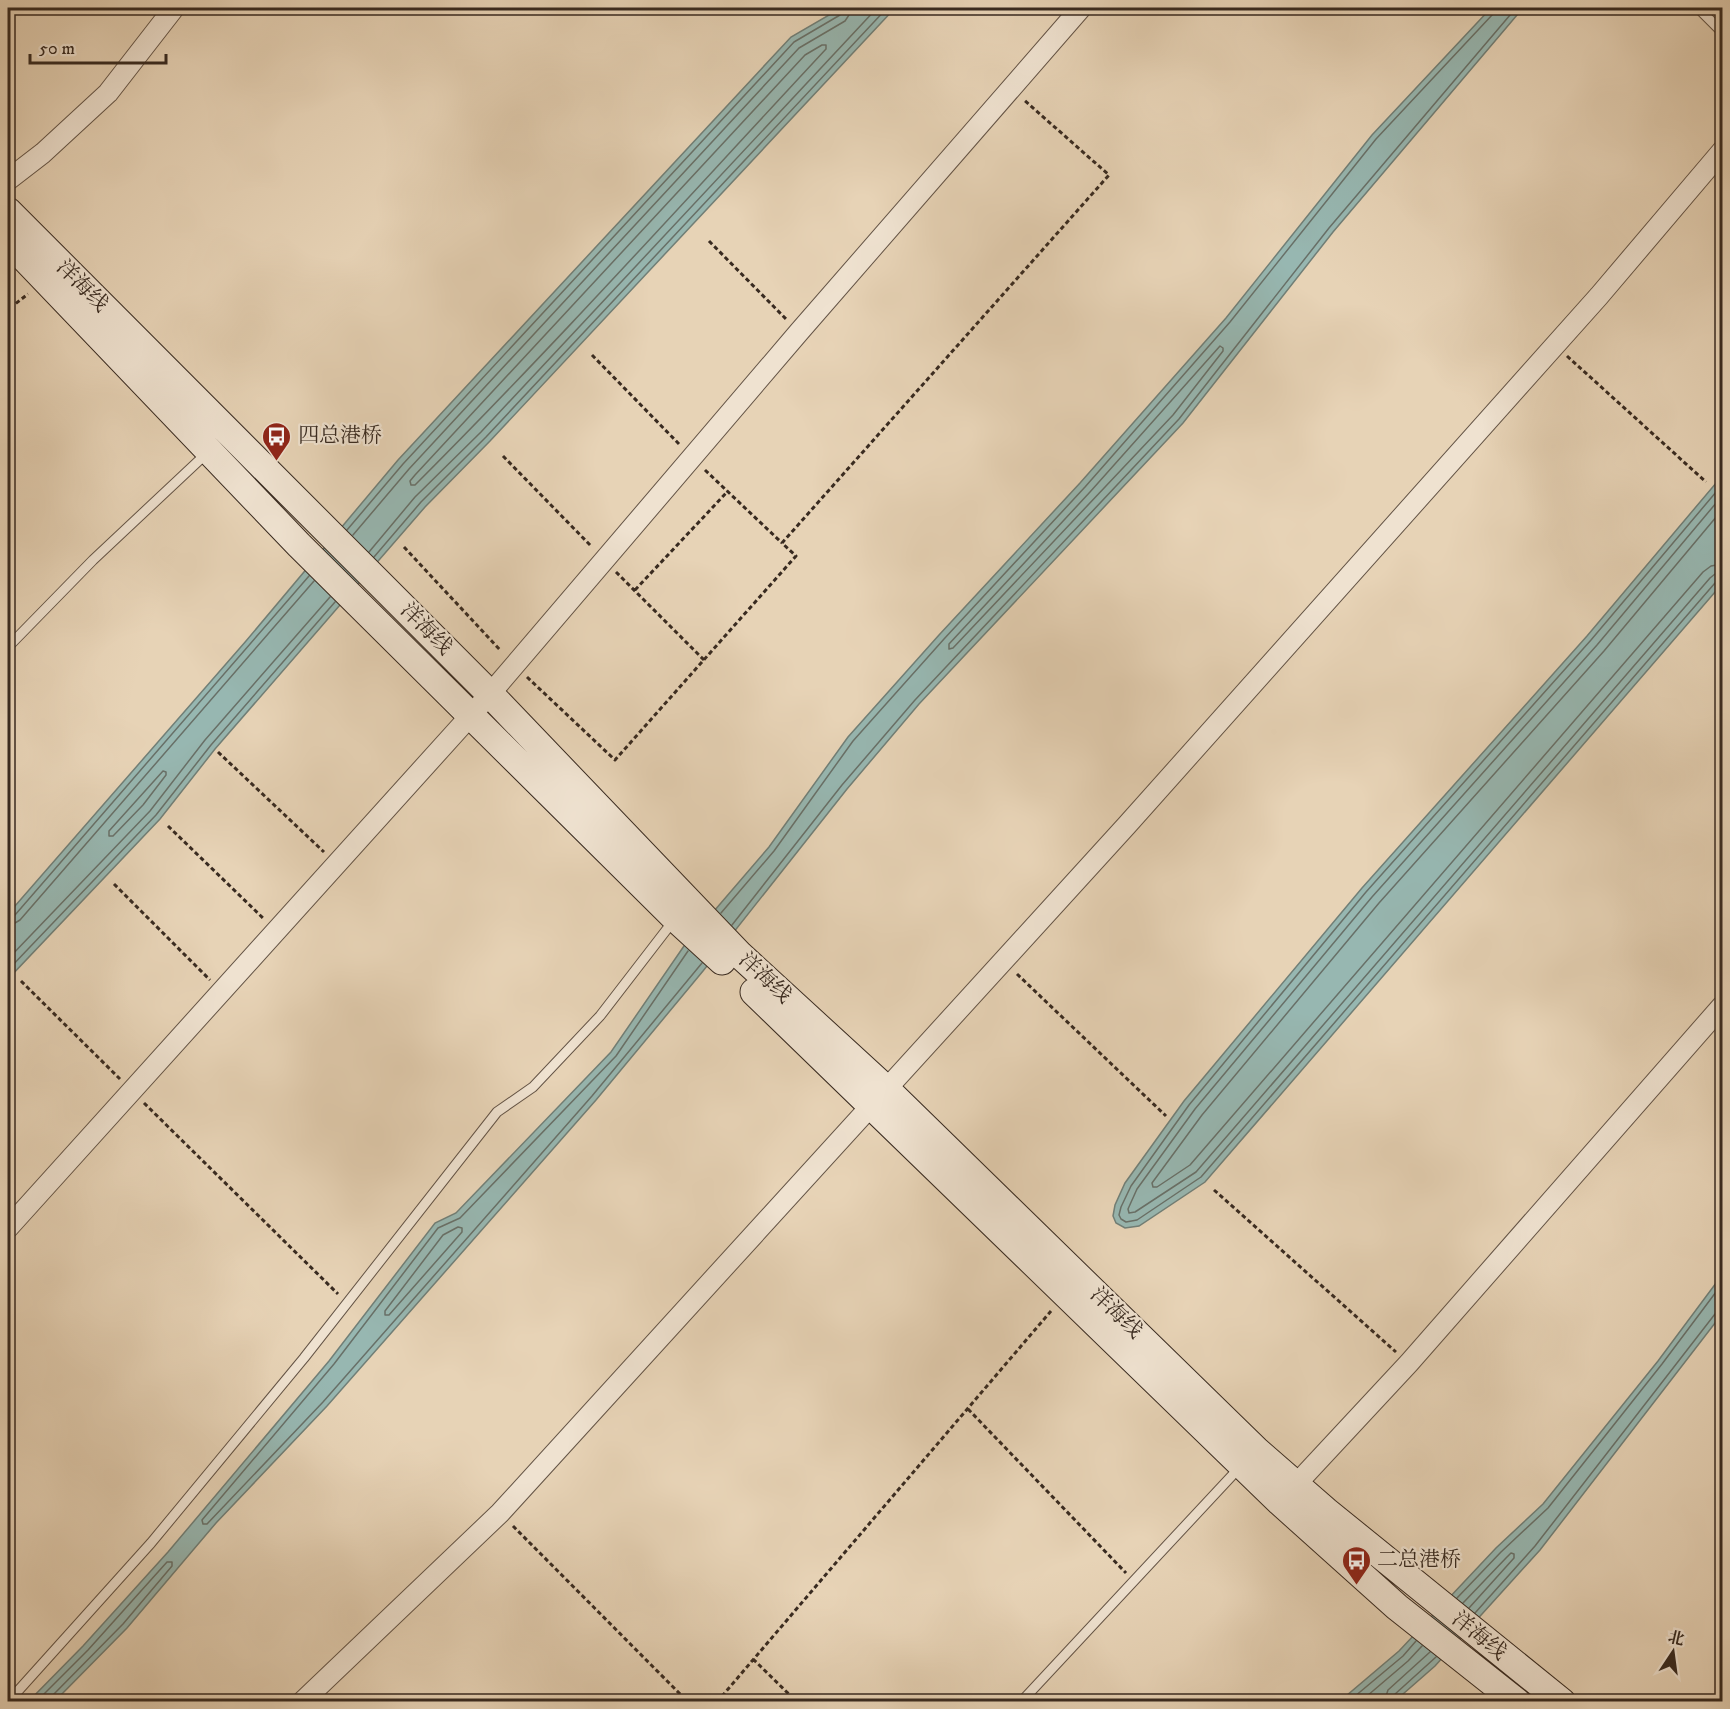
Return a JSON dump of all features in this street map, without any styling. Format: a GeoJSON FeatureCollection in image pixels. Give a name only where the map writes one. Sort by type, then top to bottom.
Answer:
{"type":"FeatureCollection","features":[{"type":"Feature","properties":{"kind":"main road","name":"洋海线"},"geometry":{"type":"LineString","coordinates":[[8,211],[219,442],[299,544],[379,625],[471,715],[878,1097],[1249,1457]]}},
{"type":"Feature","properties":{"kind":"main road","name":"洋海线"},"geometry":{"type":"LineString","coordinates":[[8,241],[219,442],[309,512],[490,694],[686,915]]}},
{"type":"Feature","properties":{"kind":"main road","name":"洋海线"},"geometry":{"type":"LineString","coordinates":[[878,1097],[1066,1294],[1288,1493],[1397,1607],[1517,1701]]}},
{"type":"Feature","properties":{"kind":"main road","name":"洋海线"},"geometry":{"type":"LineString","coordinates":[[1288,1493],[1414,1583],[1562,1701]]}},
{"type":"Feature","properties":{"kind":"street"},"geometry":{"type":"LineString","coordinates":[[8,180],[43,153],[108,93],[174,8]]}},
{"type":"Feature","properties":{"kind":"street"},"geometry":{"type":"LineString","coordinates":[[8,1228],[490,694],[798,332],[1081,8]]}},
{"type":"Feature","properties":{"kind":"street"},"geometry":{"type":"LineString","coordinates":[[302,1701],[500,1513],[1135,816],[1555,345],[1722,151]]}},
{"type":"Feature","properties":{"kind":"street"},"geometry":{"type":"LineString","coordinates":[[1288,1493],[1409,1363],[1722,1006]]}},
{"type":"Feature","properties":{"kind":"lane"},"geometry":{"type":"LineString","coordinates":[[1698,8],[1722,32]]}},
{"type":"Feature","properties":{"kind":"lane"},"geometry":{"type":"LineString","coordinates":[[8,647],[93,560],[219,442]]}},
{"type":"Feature","properties":{"kind":"lane"},"geometry":{"type":"LineString","coordinates":[[8,1701],[151,1543],[348,1303],[497,1112],[533,1087],[600,1016],[686,915]]}},
{"type":"Feature","properties":{"kind":"lane"},"geometry":{"type":"LineString","coordinates":[[1021,1701],[1249,1457]]}},
{"type":"Feature","properties":{"kind":"path"},"geometry":{"type":"LineString","coordinates":[[404,547],[514,664],[615,760],[796,556],[782,543],[1109,175],[1011,89]]}},
{"type":"Feature","properties":{"kind":"path"},"geometry":{"type":"LineString","coordinates":[[709,241],[798,332]]}},
{"type":"Feature","properties":{"kind":"path"},"geometry":{"type":"LineString","coordinates":[[8,305],[10,308],[8,310]]}},
{"type":"Feature","properties":{"kind":"path"},"geometry":{"type":"LineString","coordinates":[[1555,345],[1706,482]]}},
{"type":"Feature","properties":{"kind":"path"},"geometry":{"type":"LineString","coordinates":[[634,590],[728,491]]}},
{"type":"Feature","properties":{"kind":"path"},"geometry":{"type":"LineString","coordinates":[[218,752],[336,864]]}},
{"type":"Feature","properties":{"kind":"path"},"geometry":{"type":"LineString","coordinates":[[168,826],[276,931]]}},
{"type":"Feature","properties":{"kind":"path"},"geometry":{"type":"LineString","coordinates":[[114,884],[222,992]]}},
{"type":"Feature","properties":{"kind":"path"},"geometry":{"type":"LineString","coordinates":[[1003,960],[1166,1116]]}},
{"type":"Feature","properties":{"kind":"path"},"geometry":{"type":"LineString","coordinates":[[21,981],[348,1303]]}},
{"type":"Feature","properties":{"kind":"path"},"geometry":{"type":"LineString","coordinates":[[1214,1190],[1409,1363]]}},
{"type":"Feature","properties":{"kind":"path"},"geometry":{"type":"LineString","coordinates":[[717,1701],[1066,1294]]}},
{"type":"Feature","properties":{"kind":"path"},"geometry":{"type":"LineString","coordinates":[[968,1409],[1133,1580]]}},
{"type":"Feature","properties":{"kind":"path"},"geometry":{"type":"LineString","coordinates":[[500,1513],[688,1701]]}},
{"type":"Feature","properties":{"kind":"path"},"geometry":{"type":"LineString","coordinates":[[753,1659],[797,1701]]}},
{"type":"Feature","properties":{"kind":"water"},"geometry":{"type":"Polygon","coordinates":[[[841,8],[895,8],[490,441],[425,507],[215,749],[160,819],[8,979],[8,914],[246,641],[398,460],[791,37],[841,8]]]}},
{"type":"Feature","properties":{"kind":"water"},"geometry":{"type":"Polygon","coordinates":[[[1491,8],[1523,8],[1333,232],[1183,423],[919,704],[847,789],[703,971],[596,1100],[327,1406],[216,1523],[127,1628],[55,1701],[28,1702],[83,1646],[168,1552],[329,1361],[435,1223],[456,1213],[611,1052],[684,946],[769,847],[848,737],[1080,483],[1226,318],[1372,135],[1491,8]]]}},
{"type":"Feature","properties":{"kind":"water"},"geometry":{"type":"Polygon","coordinates":[[[1722,476],[1722,584],[1205,1182],[1139,1226],[1125,1228],[1116,1223],[1113,1216],[1115,1205],[1125,1183],[1184,1101],[1362,888],[1587,636],[1722,476]]]}},
{"type":"Feature","properties":{"kind":"water"},"geometry":{"type":"Polygon","coordinates":[[[1722,1275],[1722,1314],[1540,1550],[1435,1666],[1395,1701],[1339,1702],[1399,1651],[1496,1548],[1543,1504],[1658,1361],[1722,1275]]]}},
{"type":"Feature","properties":{"kind":"place","name":"四总港桥"},"geometry":{"type":"Point","coordinates":[277,462]}},
{"type":"Feature","properties":{"kind":"place","name":"二总港桥"},"geometry":{"type":"Point","coordinates":[1356,1586]}}]}
